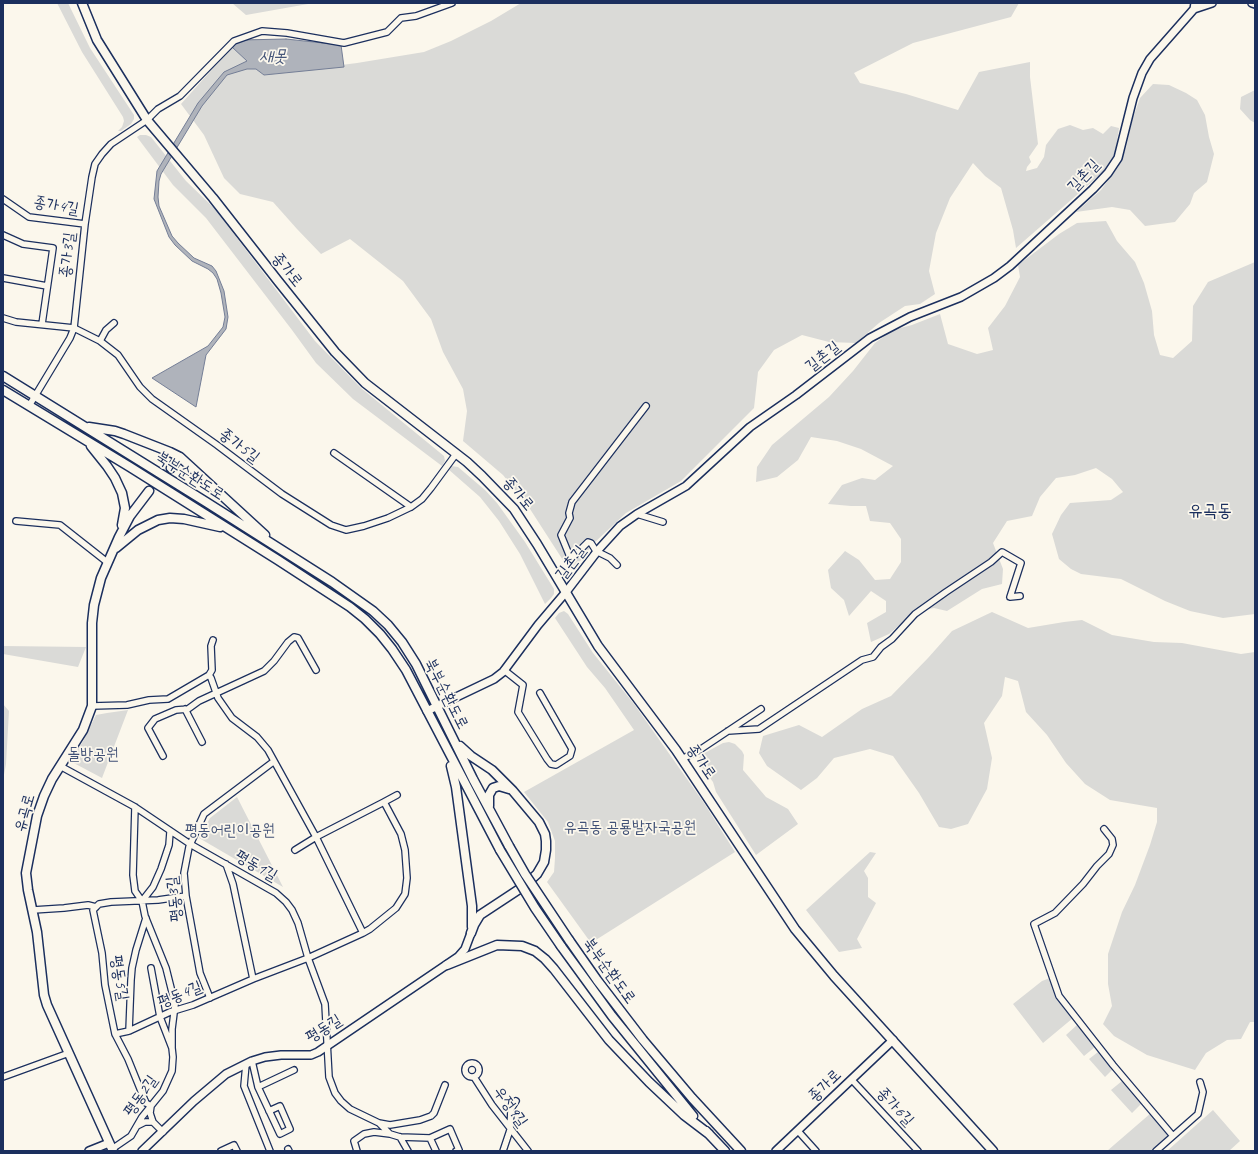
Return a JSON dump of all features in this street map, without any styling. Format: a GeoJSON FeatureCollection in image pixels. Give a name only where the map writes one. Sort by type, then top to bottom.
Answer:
{"type":"FeatureCollection","features":[{"type":"Feature","properties":{"kind":"main road","name":"종가로"},"geometry":{"type":"LineString","coordinates":[[82,3],[97,40],[147,120],[213,198],[340,357],[365,383],[482,476],[514,509],[598,646],[682,759],[795,929],[834,976],[993,1151]]}},
{"type":"Feature","properties":{"kind":"main road","name":"북부순환도로"},"geometry":{"type":"LineString","coordinates":[[3,376],[356,598],[388,625],[402,642],[416,664],[490,812],[528,880],[597,980],[643,1040],[692,1098],[741,1151]]}},
{"type":"Feature","properties":{"kind":"main road","name":"북부순환도로"},"geometry":{"type":"LineString","coordinates":[[3,390],[332,594],[365,619],[380,634],[406,670],[446,750],[500,850],[531,902],[588,986],[616,1022],[683,1105],[725,1151]]}},
{"type":"Feature","properties":{"kind":"main road"},"geometry":{"type":"LineString","coordinates":[[84,426],[115,431],[180,457],[284,552]]}},
{"type":"Feature","properties":{"kind":"main road"},"geometry":{"type":"LineString","coordinates":[[85,440],[108,466],[122,493],[124,501],[124,516],[119,536]]}},
{"type":"Feature","properties":{"kind":"main road"},"geometry":{"type":"LineString","coordinates":[[171,468],[180,457]]}},
{"type":"Feature","properties":{"kind":"main road","name":"유곡로"},"geometry":{"type":"LineString","coordinates":[[112,1148],[47,1005],[44,995],[37,932],[26,873],[37,816],[44,796],[60,766],[83,730],[92,706],[92,623],[97,592],[107,562],[119,536],[130,516],[149,492]]}},
{"type":"Feature","properties":{"kind":"main road"},"geometry":{"type":"LineString","coordinates":[[112,552],[124,540],[138,530],[158,520],[170,518],[201,522],[230,530]]}},
{"type":"Feature","properties":{"kind":"main road"},"geometry":{"type":"LineString","coordinates":[[452,736],[466,752],[492,770],[513,791],[542,828],[546,841],[544,862],[537,874],[524,886],[480,915],[471,933]]}},
{"type":"Feature","properties":{"kind":"main road"},"geometry":{"type":"LineString","coordinates":[[446,750],[456,787],[472,906],[473,923],[471,933]]}},
{"type":"Feature","properties":{"kind":"main road"},"geometry":{"type":"LineString","coordinates":[[490,812],[488,800],[493,788],[504,786],[513,791]]}},
{"type":"Feature","properties":{"kind":"main road"},"geometry":{"type":"LineString","coordinates":[[447,965],[497,944],[522,946],[534,951],[545,959],[554,969],[614,1046],[660,1093],[709,1134]]}},
{"type":"Feature","properties":{"kind":"street","name":"종가3길"},"geometry":{"type":"LineString","coordinates":[[29,406],[70,338],[74,328],[84,224],[92,177],[95,164],[111,144],[147,120],[158,109],[180,96],[234,41],[262,32],[288,33],[344,42],[387,32],[401,18],[416,16],[452,3]]}},
{"type":"Feature","properties":{"kind":"street"},"geometry":{"type":"LineString","coordinates":[[1195,6],[1212,3]]}},
{"type":"Feature","properties":{"kind":"street","name":"길촌길"},"geometry":{"type":"LineString","coordinates":[[427,711],[494,679],[504,670],[538,625],[566,592],[596,551],[620,526],[637,514],[686,486],[750,427],[796,395],[870,338],[910,317],[961,297],[994,278],[1010,266],[1093,189],[1108,173],[1118,158],[1128,115],[1142,73],[1150,58],[1195,6]]}},
{"type":"Feature","properties":{"kind":"street","name":"종가4길"},"geometry":{"type":"LineString","coordinates":[[3,199],[29,217],[84,224]]}},
{"type":"Feature","properties":{"kind":"street"},"geometry":{"type":"LineString","coordinates":[[3,235],[23,244],[53,248],[42,324]]}},
{"type":"Feature","properties":{"kind":"street"},"geometry":{"type":"LineString","coordinates":[[3,278],[47,286]]}},
{"type":"Feature","properties":{"kind":"street","name":"종가5길"},"geometry":{"type":"LineString","coordinates":[[3,318],[16,322],[74,328],[100,341],[118,355],[140,387],[152,400],[217,445],[282,494],[331,525],[346,530],[388,518],[411,507],[422,499],[456,454]]}},
{"type":"Feature","properties":{"kind":"street"},"geometry":{"type":"LineString","coordinates":[[100,341],[106,330],[114,323]]}},
{"type":"Feature","properties":{"kind":"street"},"geometry":{"type":"LineString","coordinates":[[617,565],[610,558],[596,551],[591,543],[588,542],[574,556],[570,557],[562,535],[570,518],[568,513],[572,502],[646,406]]}},
{"type":"Feature","properties":{"kind":"street"},"geometry":{"type":"LineString","coordinates":[[334,453],[411,507]]}},
{"type":"Feature","properties":{"kind":"street"},"geometry":{"type":"LineString","coordinates":[[637,514],[663,522]]}},
{"type":"Feature","properties":{"kind":"street"},"geometry":{"type":"LineString","coordinates":[[16,521],[60,525],[107,562]]}},
{"type":"Feature","properties":{"kind":"street"},"geometry":{"type":"LineString","coordinates":[[728,731],[759,729],[862,660],[873,657],[881,647],[892,639],[915,614],[992,562],[1002,552],[1021,563],[1010,597],[1020,596]]}},
{"type":"Feature","properties":{"kind":"street"},"geometry":{"type":"LineString","coordinates":[[163,756],[148,728],[155,718],[176,710],[188,709],[199,701],[264,671],[294,637],[298,638],[316,670]]}},
{"type":"Feature","properties":{"kind":"street"},"geometry":{"type":"LineString","coordinates":[[92,706],[127,705],[149,700],[168,699],[209,675],[212,670],[211,646],[213,640]]}},
{"type":"Feature","properties":{"kind":"street"},"geometry":{"type":"LineString","coordinates":[[504,670],[523,685],[518,712],[547,759],[551,764],[556,765],[570,756],[572,749],[540,694]]}},
{"type":"Feature","properties":{"kind":"street"},"geometry":{"type":"LineString","coordinates":[[209,675],[217,694],[232,718],[261,741],[268,750],[273,762],[316,837],[363,933]]}},
{"type":"Feature","properties":{"kind":"street"},"geometry":{"type":"LineString","coordinates":[[522,692],[526,698]]}},
{"type":"Feature","properties":{"kind":"street"},"geometry":{"type":"LineString","coordinates":[[682,759],[728,731],[761,708]]}},
{"type":"Feature","properties":{"kind":"street"},"geometry":{"type":"LineString","coordinates":[[185,709],[202,742]]}},
{"type":"Feature","properties":{"kind":"street","name":"평동3길"},"geometry":{"type":"LineString","coordinates":[[210,998],[200,973],[186,896],[184,873],[190,844],[204,814],[273,762]]}},
{"type":"Feature","properties":{"kind":"street","name":"평동1길"},"geometry":{"type":"LineString","coordinates":[[60,766],[135,807],[170,832],[276,893],[286,902],[292,910],[298,923],[308,958],[325,1004],[329,1077],[335,1093],[350,1109],[379,1123]]}},
{"type":"Feature","properties":{"kind":"street"},"geometry":{"type":"LineString","coordinates":[[295,850],[316,837],[397,795]]}},
{"type":"Feature","properties":{"kind":"street","name":"평동4길"},"geometry":{"type":"LineString","coordinates":[[115,1034],[129,1031],[253,979],[308,958],[363,933],[396,908],[405,894],[407,878],[405,850],[401,834],[384,802]]}},
{"type":"Feature","properties":{"kind":"street","name":"평동2길"},"geometry":{"type":"LineString","coordinates":[[112,1148],[131,1136],[135,1127],[163,1091],[171,1076],[173,1064],[172,1028],[175,1005],[166,968],[146,918],[142,901],[135,891],[133,875],[135,807]]}},
{"type":"Feature","properties":{"kind":"street"},"geometry":{"type":"LineString","coordinates":[[1104,829],[1112,839],[1114,845],[1109,854],[1055,913],[1034,924],[1059,996],[1112,1065],[1173,1136]]}},
{"type":"Feature","properties":{"kind":"street"},"geometry":{"type":"LineString","coordinates":[[142,901],[153,887],[161,869],[169,845],[170,832]]}},
{"type":"Feature","properties":{"kind":"street"},"geometry":{"type":"LineString","coordinates":[[226,864],[234,884],[253,979]]}},
{"type":"Feature","properties":{"kind":"street"},"geometry":{"type":"LineString","coordinates":[[33,910],[88,905],[96,907],[99,904],[111,902],[163,900],[186,896]]}},
{"type":"Feature","properties":{"kind":"street","name":"평동5길"},"geometry":{"type":"LineString","coordinates":[[96,907],[93,910],[94,919],[102,953],[105,985],[115,1034],[128,1059],[146,1103],[151,1106],[150,1113],[153,1122]]}},
{"type":"Feature","properties":{"kind":"street"},"geometry":{"type":"LineString","coordinates":[[129,1031],[131,980],[136,950],[146,918]]}},
{"type":"Feature","properties":{"kind":"street","name":"평동길"},"geometry":{"type":"LineString","coordinates":[[142,1151],[194,1101],[226,1074],[249,1062],[266,1056],[312,1055],[328,1046],[458,957],[465,949],[471,933]]}},
{"type":"Feature","properties":{"kind":"street","name":"평동2길"},"geometry":{"type":"LineString","coordinates":[[151,968],[160,1017],[172,1048]]}},
{"type":"Feature","properties":{"kind":"street","name":"종가로"},"geometry":{"type":"LineString","coordinates":[[776,1151],[893,1040]]}},
{"type":"Feature","properties":{"kind":"street"},"geometry":{"type":"LineString","coordinates":[[3,1077],[69,1053]]}},
{"type":"Feature","properties":{"kind":"street"},"geometry":{"type":"LineString","coordinates":[[249,1062],[258,1087],[269,1111],[280,1134],[290,1129],[280,1106],[269,1111]]}},
{"type":"Feature","properties":{"kind":"street"},"geometry":{"type":"LineString","coordinates":[[249,1062],[244,1086],[270,1151]]}},
{"type":"Feature","properties":{"kind":"street"},"geometry":{"type":"LineString","coordinates":[[258,1087],[294,1070]]}},
{"type":"Feature","properties":{"kind":"street","name":"우정9길"},"geometry":{"type":"LineString","coordinates":[[474,1077],[510,1130],[528,1151]]}},
{"type":"Feature","properties":{"kind":"street","name":"종가6길"},"geometry":{"type":"LineString","coordinates":[[852,1080],[918,1151]]}},
{"type":"Feature","properties":{"kind":"street"},"geometry":{"type":"LineString","coordinates":[[1156,1151],[1198,1114],[1203,1092],[1200,1082]]}},
{"type":"Feature","properties":{"kind":"street"},"geometry":{"type":"LineString","coordinates":[[379,1123],[390,1125],[420,1120],[431,1116],[434,1113],[445,1085]]}},
{"type":"Feature","properties":{"kind":"street"},"geometry":{"type":"LineString","coordinates":[[503,1151],[510,1130],[511,1109],[516,1101]]}},
{"type":"Feature","properties":{"kind":"street"},"geometry":{"type":"LineString","coordinates":[[135,1127],[145,1122],[153,1122],[163,1132]]}},
{"type":"Feature","properties":{"kind":"street"},"geometry":{"type":"LineString","coordinates":[[379,1123],[390,1134]]}},
{"type":"Feature","properties":{"kind":"street"},"geometry":{"type":"LineString","coordinates":[[357,1151],[354,1141],[364,1134],[374,1132],[400,1137],[430,1138],[450,1129],[459,1150],[456,1151]]}},
{"type":"Feature","properties":{"kind":"street"},"geometry":{"type":"LineString","coordinates":[[798,1131],[816,1151]]}},
{"type":"Feature","properties":{"kind":"street"},"geometry":{"type":"LineString","coordinates":[[400,1137],[408,1151]]}},
{"type":"Feature","properties":{"kind":"street"},"geometry":{"type":"LineString","coordinates":[[430,1138],[436,1151]]}},
{"type":"Feature","properties":{"kind":"street"},"geometry":{"type":"LineString","coordinates":[[221,1151],[234,1145],[236,1151]]}},
{"type":"Feature","properties":{"kind":"street"},"geometry":{"type":"LineString","coordinates":[[89,1151],[112,1148]]}},
{"type":"Feature","properties":{"kind":"green space"},"geometry":{"type":"Polygon","coordinates":[[[57,3],[68,3],[90,48],[134,115],[134,119],[131,124],[121,131],[118,131],[122,127],[124,121],[123,117],[82,52],[57,3]]]}},
{"type":"Feature","properties":{"kind":"green space"},"geometry":{"type":"Polygon","coordinates":[[[232,3],[364,3],[308,4],[246,15],[232,3]]]}},
{"type":"Feature","properties":{"kind":"green space"},"geometry":{"type":"Polygon","coordinates":[[[521,3],[1019,3],[1011,17],[913,43],[854,73],[860,83],[906,94],[958,110],[979,72],[1030,62],[1030,77],[1038,144],[1029,157],[1031,162],[1026,171],[1037,168],[1044,157],[1046,145],[1058,129],[1070,125],[1083,130],[1093,128],[1103,134],[1111,126],[1119,128],[1116,148],[1110,166],[1016,248],[1013,230],[1001,188],[985,176],[973,163],[950,198],[936,233],[929,271],[935,294],[920,304],[905,306],[879,323],[856,343],[829,342],[802,335],[774,350],[758,372],[754,408],[681,481],[626,513],[594,543],[574,569],[568,568],[530,509],[503,475],[463,441],[467,411],[463,389],[443,352],[431,319],[403,281],[350,239],[321,254],[273,202],[240,194],[224,178],[204,135],[181,104],[232,47],[264,75],[357,63],[424,52],[451,41],[491,21],[521,3]]]}},
{"type":"Feature","properties":{"kind":"green space"},"geometry":{"type":"Polygon","coordinates":[[[1153,84],[1169,85],[1197,100],[1205,115],[1214,154],[1207,182],[1194,193],[1190,204],[1175,222],[1145,226],[1130,210],[1112,207],[1076,212],[1101,190],[1118,167],[1126,148],[1133,118],[1140,98],[1153,84]]]}},
{"type":"Feature","properties":{"kind":"green space"},"geometry":{"type":"Polygon","coordinates":[[[1255,90],[1255,123],[1250,120],[1240,109],[1241,97],[1255,90]]]}},
{"type":"Feature","properties":{"kind":"green space"},"geometry":{"type":"Polygon","coordinates":[[[140,135],[151,137],[186,181],[215,209],[315,341],[361,388],[444,456],[445,461],[442,466],[353,399],[316,363],[206,218],[173,185],[137,137],[140,135]]]}},
{"type":"Feature","properties":{"kind":"green space"},"geometry":{"type":"Polygon","coordinates":[[[1106,221],[1117,241],[1135,262],[1144,283],[1152,311],[1154,335],[1160,355],[1173,358],[1192,341],[1193,306],[1208,282],[1255,262],[1255,614],[1223,618],[1190,611],[1165,601],[1121,579],[1081,574],[1071,569],[1059,559],[1052,534],[1061,515],[1070,503],[1111,500],[1123,492],[1112,479],[1096,468],[1075,475],[1056,478],[1040,497],[1032,516],[1007,521],[993,543],[1003,569],[1002,584],[982,589],[947,611],[934,608],[915,612],[889,634],[871,642],[867,623],[886,612],[886,601],[871,591],[849,616],[844,600],[831,588],[828,570],[845,551],[859,560],[875,580],[890,579],[901,562],[901,539],[890,523],[870,521],[866,506],[828,504],[842,485],[862,478],[875,480],[893,466],[861,449],[837,441],[811,437],[798,460],[777,477],[756,482],[757,467],[772,445],[829,397],[853,371],[875,343],[893,330],[912,325],[940,314],[948,344],[977,354],[993,350],[988,328],[1005,306],[1020,277],[1018,265],[1059,234],[1077,223],[1106,221]]]}},
{"type":"Feature","properties":{"kind":"green space"},"geometry":{"type":"Polygon","coordinates":[[[451,466],[458,467],[485,490],[497,503],[525,542],[554,589],[554,594],[545,604],[520,554],[499,521],[480,497],[448,469],[451,466]]]}},
{"type":"Feature","properties":{"kind":"green space","name":"유곡동 공룡발자국공원"},"geometry":{"type":"Polygon","coordinates":[[[564,611],[568,614],[593,653],[634,704],[704,803],[735,852],[591,943],[547,882],[554,872],[555,841],[548,822],[524,792],[634,730],[605,688],[587,667],[555,618],[559,613],[564,611]]]}},
{"type":"Feature","properties":{"kind":"green space"},"geometry":{"type":"Polygon","coordinates":[[[992,612],[1028,628],[1082,620],[1112,635],[1154,642],[1182,643],[1241,654],[1255,652],[1255,1022],[1250,1022],[1241,1039],[1227,1040],[1206,1053],[1195,1070],[1147,1055],[1114,1036],[1103,1024],[1112,1006],[1108,984],[1108,954],[1122,912],[1135,885],[1150,845],[1157,822],[1157,808],[1110,800],[1085,784],[1066,763],[1047,735],[1026,712],[1018,681],[1005,677],[1002,696],[984,723],[992,758],[987,789],[968,824],[951,829],[939,827],[919,793],[893,756],[870,749],[834,758],[817,778],[801,790],[767,766],[759,753],[763,736],[799,725],[822,737],[862,709],[891,696],[952,631],[992,612]]]}},
{"type":"Feature","properties":{"kind":"green space"},"geometry":{"type":"Polygon","coordinates":[[[3,646],[86,647],[78,667],[3,654],[3,646]]]}},
{"type":"Feature","properties":{"kind":"green space"},"geometry":{"type":"Polygon","coordinates":[[[3,704],[9,711],[6,764],[3,780],[3,704]]]}},
{"type":"Feature","properties":{"kind":"green space","name":"돌방공원"},"geometry":{"type":"Polygon","coordinates":[[[128,710],[102,778],[70,761],[82,743],[96,715],[128,710]]]}},
{"type":"Feature","properties":{"kind":"green space"},"geometry":{"type":"Polygon","coordinates":[[[729,742],[735,744],[744,755],[743,770],[766,797],[788,809],[798,824],[756,855],[716,792],[713,782],[698,762],[701,755],[723,743],[729,742]]]}},
{"type":"Feature","properties":{"kind":"green space","name":"평동어린이공원"},"geometry":{"type":"Polygon","coordinates":[[[237,797],[283,887],[199,838],[210,818],[237,797]]]}},
{"type":"Feature","properties":{"kind":"green space"},"geometry":{"type":"Polygon","coordinates":[[[870,852],[876,853],[864,871],[868,878],[868,897],[876,903],[857,939],[862,948],[839,952],[806,910],[870,852]]]}},
{"type":"Feature","properties":{"kind":"green space"},"geometry":{"type":"Polygon","coordinates":[[[1050,978],[1073,1018],[1043,1043],[1013,1004],[1042,981],[1050,978]]]}},
{"type":"Feature","properties":{"kind":"green space"},"geometry":{"type":"Polygon","coordinates":[[[1077,1025],[1095,1047],[1084,1056],[1066,1035],[1077,1025]]]}},
{"type":"Feature","properties":{"kind":"green space"},"geometry":{"type":"Polygon","coordinates":[[[1098,1052],[1113,1069],[1105,1077],[1089,1059],[1098,1052]]]}},
{"type":"Feature","properties":{"kind":"green space"},"geometry":{"type":"Polygon","coordinates":[[[1122,1081],[1142,1103],[1132,1113],[1111,1090],[1122,1081]]]}},
{"type":"Feature","properties":{"kind":"green space"},"geometry":{"type":"Polygon","coordinates":[[[1213,1110],[1240,1141],[1229,1151],[1167,1151],[1213,1110]]]}},
{"type":"Feature","properties":{"kind":"green space"},"geometry":{"type":"Polygon","coordinates":[[[1151,1113],[1171,1136],[1153,1151],[1107,1151],[1151,1113]]]}},
{"type":"Feature","properties":{"kind":"water","name":"새못"},"geometry":{"type":"Polygon","coordinates":[[[286,39],[341,45],[344,67],[264,75],[256,69],[247,69],[227,75],[202,106],[161,174],[159,181],[159,206],[172,236],[194,258],[212,266],[216,271],[224,291],[228,317],[226,329],[206,355],[196,407],[152,378],[208,346],[223,327],[225,317],[221,293],[217,279],[213,273],[192,261],[175,245],[169,237],[154,199],[157,171],[198,103],[224,72],[247,61],[232,47],[241,40],[286,39]]]}},
{"type":"Feature","properties":{"kind":"tunnel"},"geometry":{"type":"LineString","coordinates":[[149,491],[171,468]]}},
{"type":"Feature","properties":{"kind":"district","name":"유곡동"},"geometry":{"type":"Point","coordinates":[1210,511]}}]}
